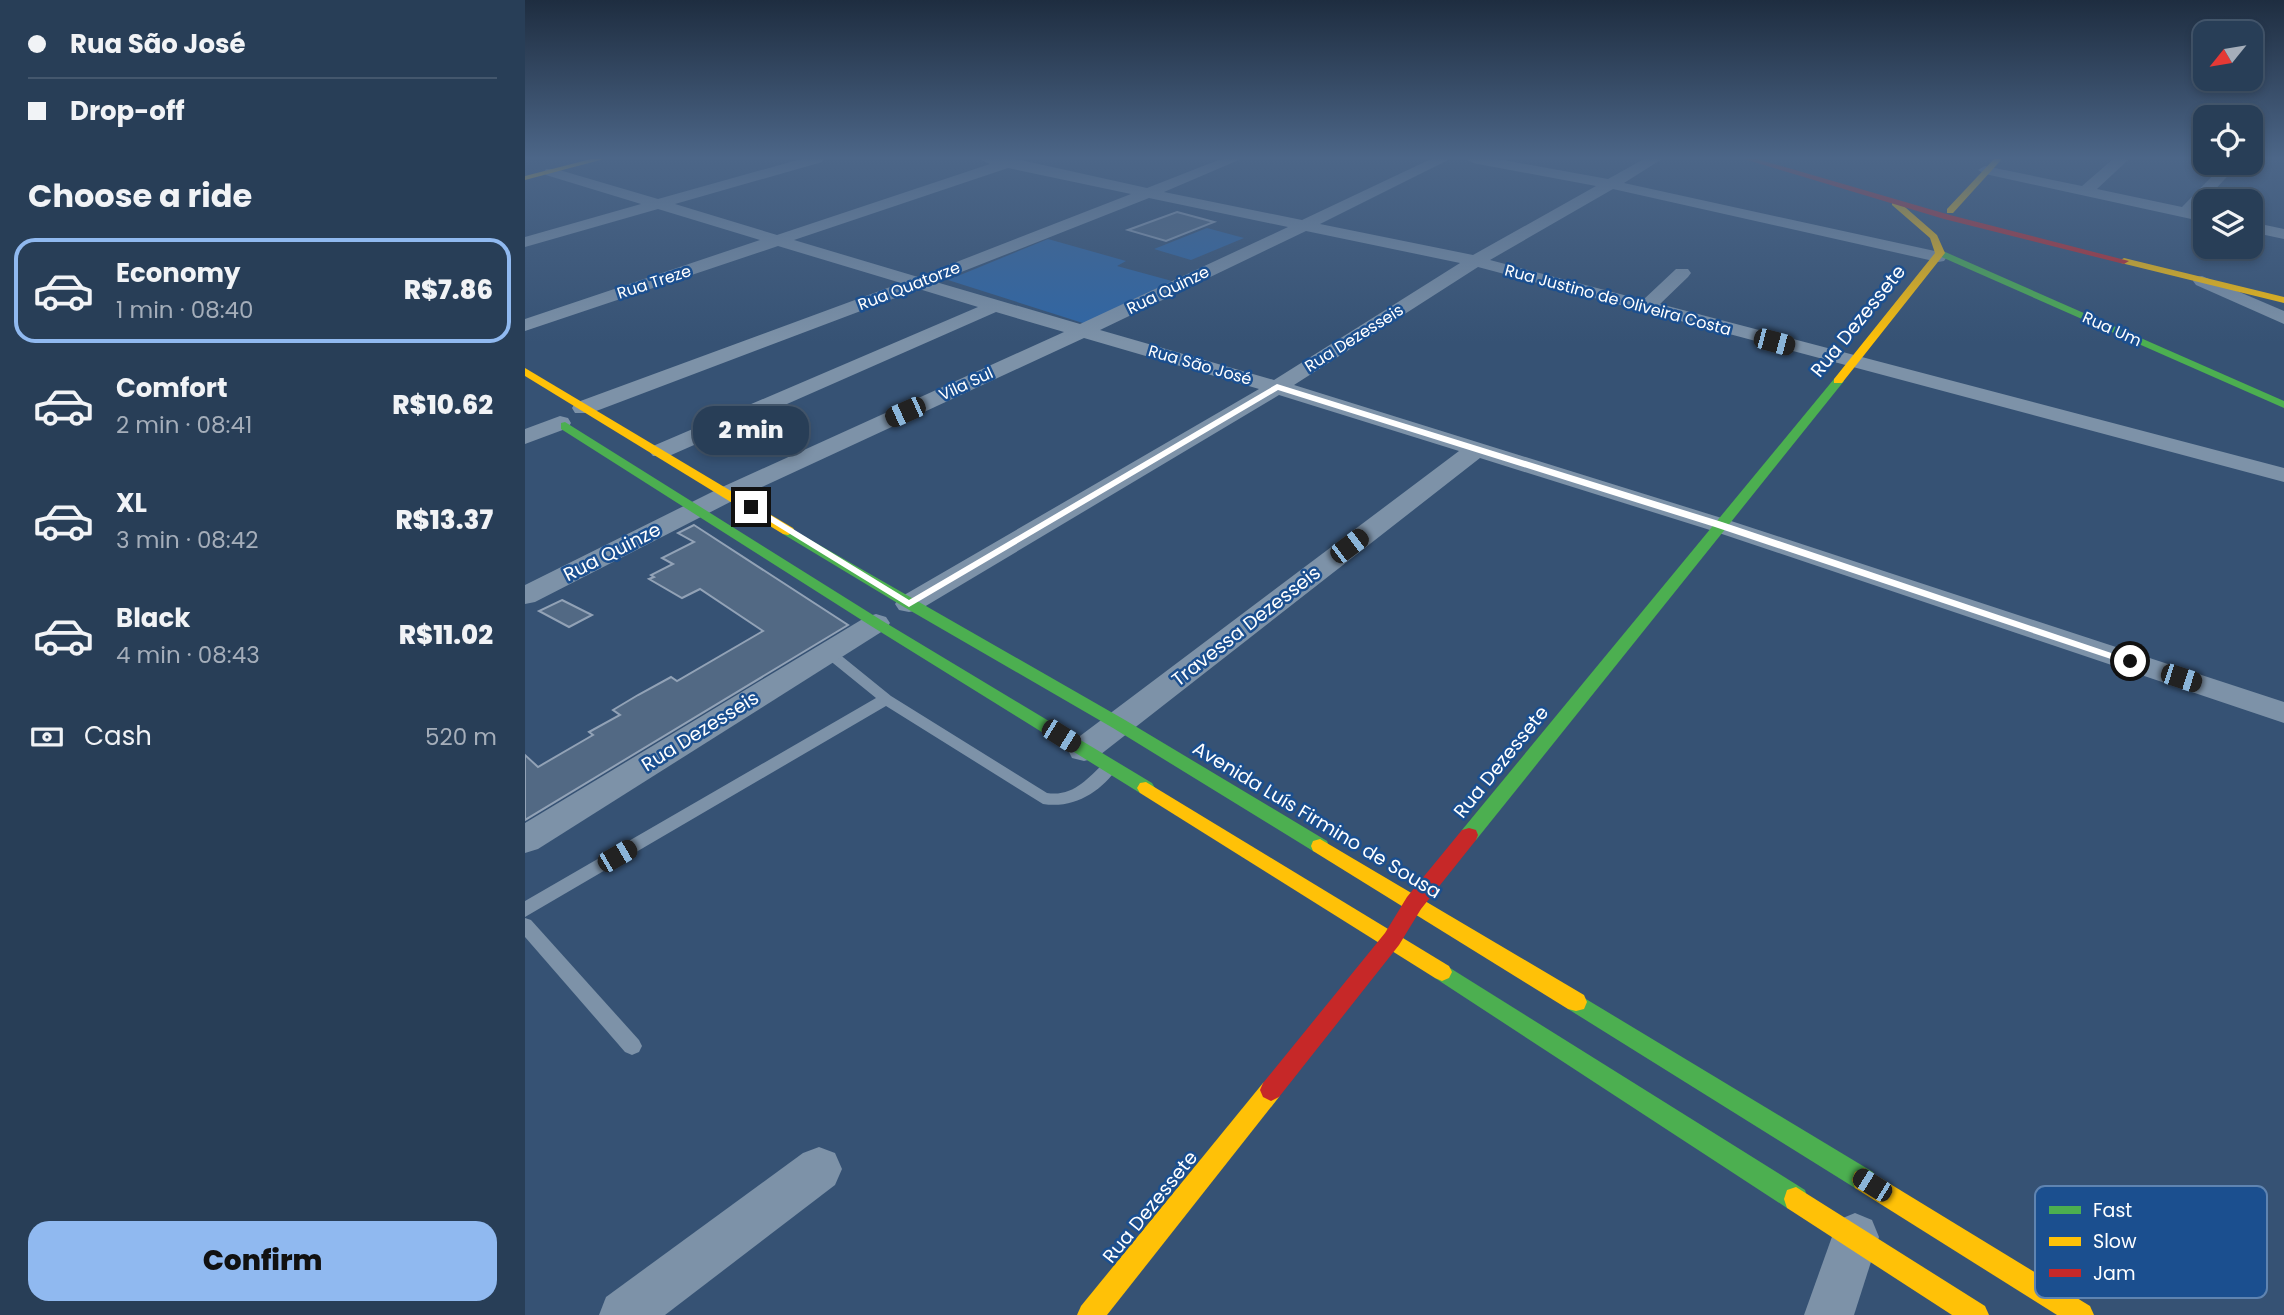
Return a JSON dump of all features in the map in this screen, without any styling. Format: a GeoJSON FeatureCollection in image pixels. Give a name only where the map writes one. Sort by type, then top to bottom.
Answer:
{"type":"FeatureCollection","features":[{"type":"Feature","properties":{"kind":"main road"},"geometry":{"type":"LineString","coordinates":[[1915,220],[1934,237],[1939,255]]}},
{"type":"Feature","properties":{"kind":"main road"},"geometry":{"type":"LineString","coordinates":[[1934,237],[1945,220]]}},
{"type":"Feature","properties":{"kind":"main road"},"geometry":{"type":"LineString","coordinates":[[1973,220],[2284,300]]}},
{"type":"Feature","properties":{"kind":"main road"},"geometry":{"type":"LineString","coordinates":[[1976,220],[2284,294]]}},
{"type":"Feature","properties":{"kind":"main road","name":"Rua Dezessete"},"geometry":{"type":"LineString","coordinates":[[1090,1315],[1392,939],[1414,903],[1939,255]]}},
{"type":"Feature","properties":{"kind":"main road","name":"Rua Um"},"geometry":{"type":"LineString","coordinates":[[1939,255],[2284,405]]}},
{"type":"Feature","properties":{"kind":"main road","name":"Avenida Luís Firmino de Sousa"},"geometry":{"type":"LineString","coordinates":[[525,371],[583,408],[661,451],[909,604],[1119,723],[2035,1287]]}},
{"type":"Feature","properties":{"kind":"main road"},"geometry":{"type":"LineString","coordinates":[[554,419],[876,622],[1392,939],[1976,1315]]}},
{"type":"Feature","properties":{"kind":"main road","name":"Avenida Luís Firmino de Sousa"},"geometry":{"type":"LineString","coordinates":[[2053,1298],[2081,1315]]}},
{"type":"Feature","properties":{"kind":"street"},"geometry":{"type":"LineString","coordinates":[[525,242],[602,220]]}},
{"type":"Feature","properties":{"kind":"street","name":"Rua São José"},"geometry":{"type":"LineString","coordinates":[[714,220],[995,306],[1277,387],[1719,524],[2284,713]]}},
{"type":"Feature","properties":{"kind":"street","name":"Rua Treze"},"geometry":{"type":"LineString","coordinates":[[525,325],[837,220]]}},
{"type":"Feature","properties":{"kind":"street","name":"Rua Quatorze"},"geometry":{"type":"LineString","coordinates":[[583,408],[918,283],[1076,220]]}},
{"type":"Feature","properties":{"kind":"street","name":"Rua Justino de Oliveira Costa"},"geometry":{"type":"LineString","coordinates":[[1281,220],[1475,261],[2284,475]]}},
{"type":"Feature","properties":{"kind":"street","name":"Rua Quinze"},"geometry":{"type":"LineString","coordinates":[[1082,331],[1313,220]]}},
{"type":"Feature","properties":{"kind":"street","name":"Rua Dezesseis"},"geometry":{"type":"LineString","coordinates":[[909,604],[1277,387],[1475,261],[1546,220]]}},
{"type":"Feature","properties":{"kind":"street"},"geometry":{"type":"LineString","coordinates":[[1778,220],[1939,255]]}},
{"type":"Feature","properties":{"kind":"street"},"geometry":{"type":"LineString","coordinates":[[2263,230],[2284,234]]}},
{"type":"Feature","properties":{"kind":"street"},"geometry":{"type":"LineString","coordinates":[[1646,307],[1682,273]]}},
{"type":"Feature","properties":{"kind":"street"},"geometry":{"type":"LineString","coordinates":[[2202,281],[2284,318]]}},
{"type":"Feature","properties":{"kind":"street"},"geometry":{"type":"LineString","coordinates":[[661,451],[995,306]]}},
{"type":"Feature","properties":{"kind":"street","name":"Vila Sul"},"geometry":{"type":"LineString","coordinates":[[698,509],[1082,331]]}},
{"type":"Feature","properties":{"kind":"street"},"geometry":{"type":"LineString","coordinates":[[525,437],[554,419]]}},
{"type":"Feature","properties":{"kind":"street","name":"Travessa Dezesseis"},"geometry":{"type":"LineString","coordinates":[[1097,758],[1119,723],[1475,450]]}},
{"type":"Feature","properties":{"kind":"street","name":"Rua Quinze"},"geometry":{"type":"LineString","coordinates":[[525,596],[698,509]]}},
{"type":"Feature","properties":{"kind":"street","name":"Rua Dezesseis"},"geometry":{"type":"LineString","coordinates":[[525,840],[876,622]]}},
{"type":"Feature","properties":{"kind":"street"},"geometry":{"type":"LineString","coordinates":[[624,1315],[819,1169]]}},
{"type":"Feature","properties":{"kind":"street"},"geometry":{"type":"LineString","coordinates":[[1829,1315],[1856,1237]]}},
{"type":"Feature","properties":{"kind":"lane"},"geometry":{"type":"LineString","coordinates":[[828,652],[886,699],[1043,798],[1058,802],[1070,799],[1097,758]]}},
{"type":"Feature","properties":{"kind":"lane"},"geometry":{"type":"LineString","coordinates":[[525,910],[886,699]]}},
{"type":"Feature","properties":{"kind":"lane"},"geometry":{"type":"LineString","coordinates":[[525,925],[632,1046]]}},
{"type":"Feature","properties":{"kind":"shaded area"},"geometry":{"type":"Polygon","coordinates":[[[1207,228],[1244,238],[1191,260],[1154,249],[1207,228]]]}},
{"type":"Feature","properties":{"kind":"shaded area"},"geometry":{"type":"Polygon","coordinates":[[[1048,239],[1126,261],[1117,266],[1172,281],[1089,325],[948,280],[1048,239]]]}},
{"type":"Feature","properties":{"kind":"building"},"geometry":{"type":"Polygon","coordinates":[[[1154,220],[1214,222],[1166,241],[1128,230],[1154,220]]]}},
{"type":"Feature","properties":{"kind":"building"},"geometry":{"type":"Polygon","coordinates":[[[694,525],[848,625],[525,820],[525,755],[538,767],[593,735],[589,732],[620,715],[613,710],[671,677],[677,681],[763,631],[700,589],[682,598],[649,579],[654,577],[651,575],[673,564],[662,558],[694,542],[678,533],[694,525]]]}},
{"type":"Feature","properties":{"kind":"building"},"geometry":{"type":"Polygon","coordinates":[[[562,600],[592,615],[569,627],[539,611],[562,600]]]}},
{"type":"Feature","properties":{"kind":"traffic: fast"},"geometry":{"type":"LineString","coordinates":[[1940,253],[2284,405]]}},
{"type":"Feature","properties":{"kind":"traffic: fast"},"geometry":{"type":"LineString","coordinates":[[1469,835],[1838,381]]}},
{"type":"Feature","properties":{"kind":"traffic: fast"},"geometry":{"type":"LineString","coordinates":[[565,426],[876,623],[1146,788]]}},
{"type":"Feature","properties":{"kind":"traffic: fast"},"geometry":{"type":"LineString","coordinates":[[788,531],[909,604],[1119,724],[1320,846]]}},
{"type":"Feature","properties":{"kind":"traffic: fast"},"geometry":{"type":"LineString","coordinates":[[1442,972],[1796,1199]]}},
{"type":"Feature","properties":{"kind":"traffic: fast"},"geometry":{"type":"LineString","coordinates":[[1576,1002],[1864,1180]]}},
{"type":"Feature","properties":{"kind":"traffic: slow"},"geometry":{"type":"LineString","coordinates":[[1838,381],[1940,253],[1934,237],[1915,220]]}},
{"type":"Feature","properties":{"kind":"traffic: slow"},"geometry":{"type":"LineString","coordinates":[[2124,261],[2284,300]]}},
{"type":"Feature","properties":{"kind":"traffic: slow"},"geometry":{"type":"LineString","coordinates":[[525,371],[788,531]]}},
{"type":"Feature","properties":{"kind":"traffic: slow"},"geometry":{"type":"LineString","coordinates":[[1146,788],[1442,972]]}},
{"type":"Feature","properties":{"kind":"traffic: slow"},"geometry":{"type":"LineString","coordinates":[[1320,846],[1576,1002]]}},
{"type":"Feature","properties":{"kind":"traffic: slow"},"geometry":{"type":"LineString","coordinates":[[1090,1315],[1271,1090]]}},
{"type":"Feature","properties":{"kind":"traffic: slow"},"geometry":{"type":"LineString","coordinates":[[1864,1180],[2035,1286]]}},
{"type":"Feature","properties":{"kind":"traffic: slow"},"geometry":{"type":"LineString","coordinates":[[1796,1199],[1976,1315]]}},
{"type":"Feature","properties":{"kind":"traffic: slow"},"geometry":{"type":"LineString","coordinates":[[2054,1298],[2081,1315]]}},
{"type":"Feature","properties":{"kind":"traffic: jam"},"geometry":{"type":"LineString","coordinates":[[1961,220],[2124,261]]}},
{"type":"Feature","properties":{"kind":"traffic: jam"},"geometry":{"type":"LineString","coordinates":[[1271,1090],[1392,939],[1414,903],[1469,835]]}},
{"type":"Feature","properties":{"kind":"route"},"geometry":{"type":"LineString","coordinates":[[751,507],[909,604],[1277,387],[1719,524],[2130,661]]}}]}
